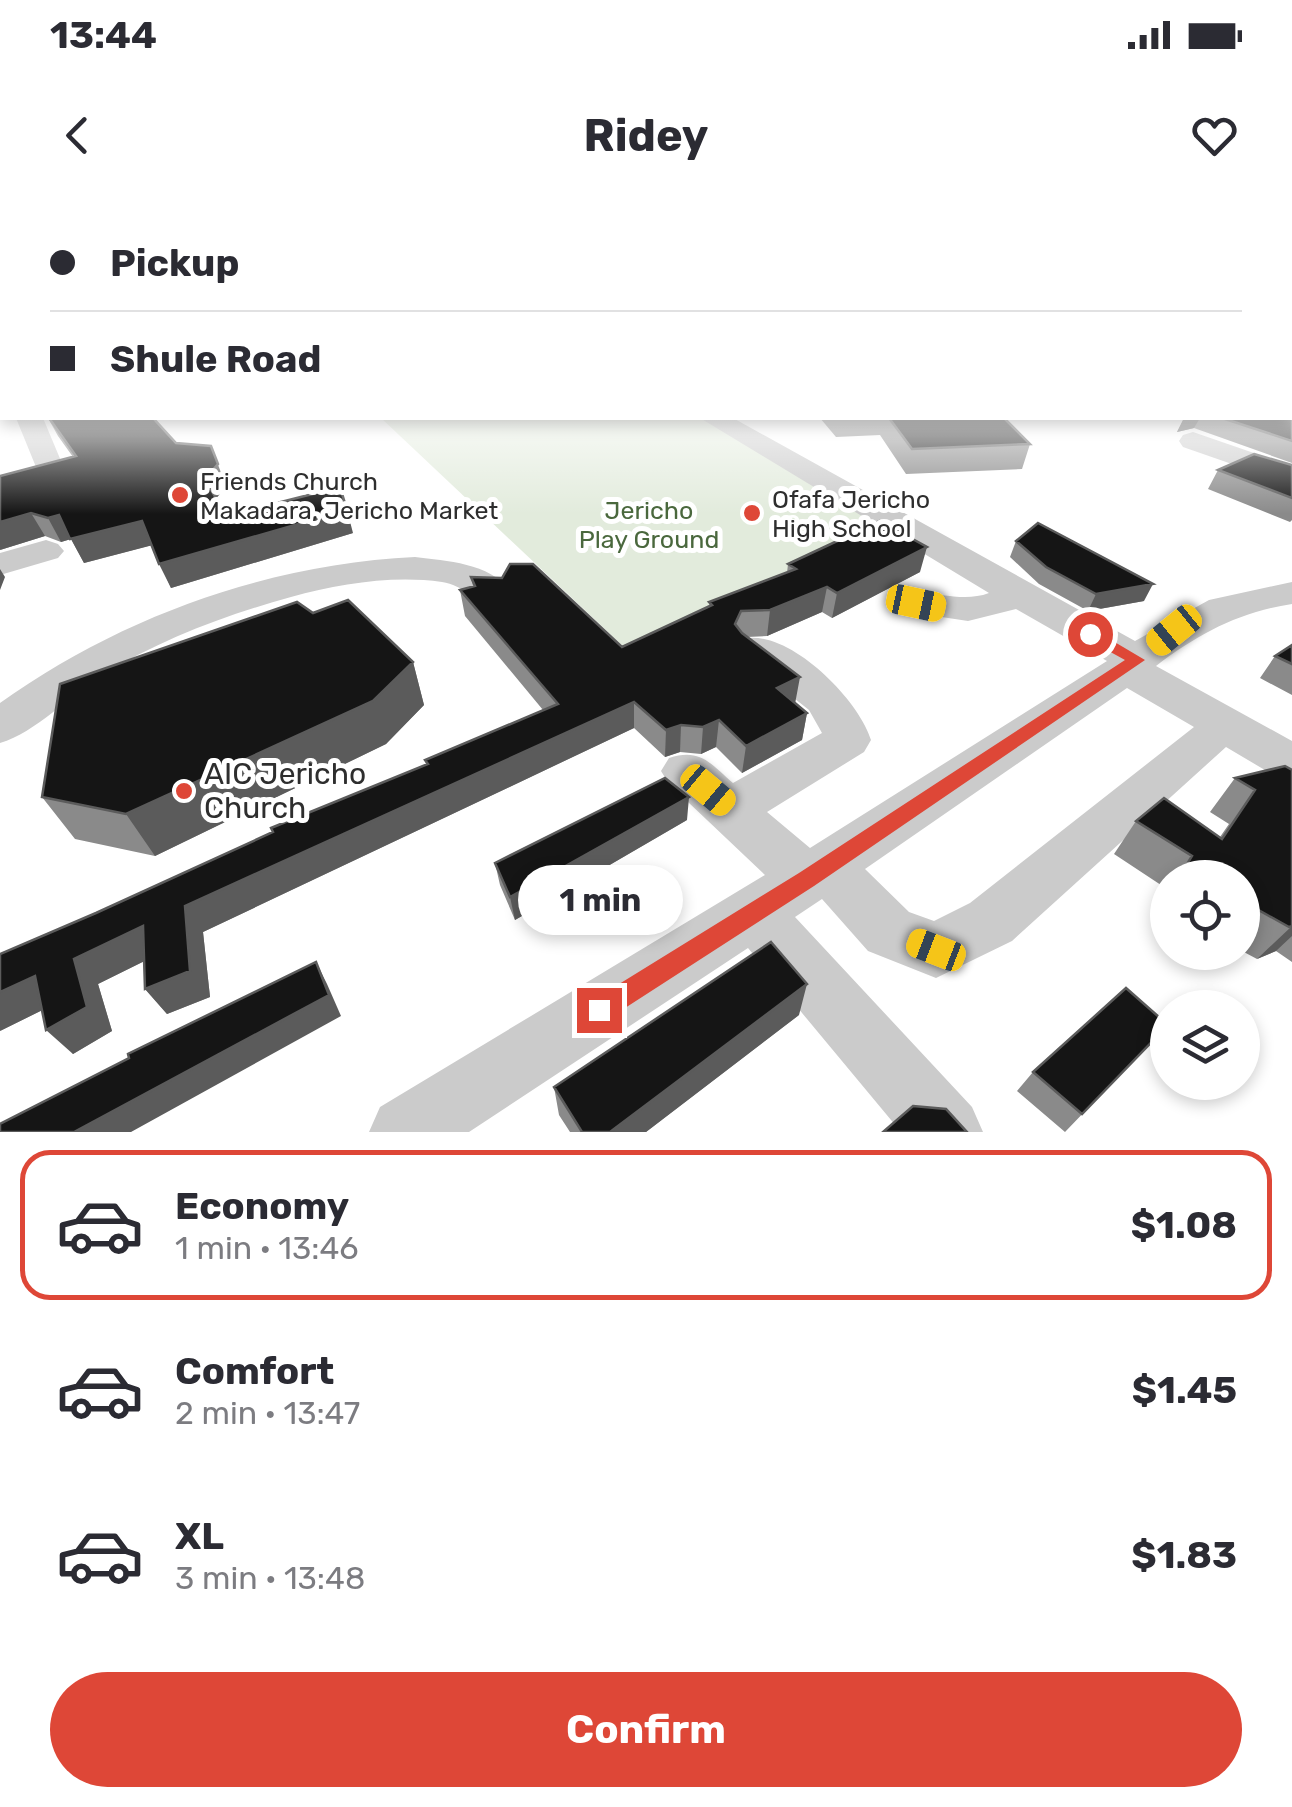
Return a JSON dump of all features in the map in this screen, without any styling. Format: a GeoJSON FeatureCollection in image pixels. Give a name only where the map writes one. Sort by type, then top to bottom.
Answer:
{"type":"FeatureCollection","features":[{"type":"Feature","properties":{"kind":"street"},"geometry":{"type":"LineString","coordinates":[[34,427],[46,461]]}},
{"type":"Feature","properties":{"kind":"street"},"geometry":{"type":"LineString","coordinates":[[730,427],[1017,594],[1292,764]]}},
{"type":"Feature","properties":{"kind":"street"},"geometry":{"type":"LineString","coordinates":[[1193,441],[1292,476]]}},
{"type":"Feature","properties":{"kind":"street"},"geometry":{"type":"LineString","coordinates":[[0,564],[46,551]]}},
{"type":"Feature","properties":{"kind":"street"},"geometry":{"type":"LineString","coordinates":[[0,726],[52,686],[120,647],[176,623],[311,581],[376,570],[421,570],[452,572],[492,592]]}},
{"type":"Feature","properties":{"kind":"street"},"geometry":{"type":"LineString","coordinates":[[405,1132],[816,873],[1132,664],[1174,630],[1214,609],[1254,597],[1292,593]]}},
{"type":"Feature","properties":{"kind":"street"},"geometry":{"type":"LineString","coordinates":[[916,603],[961,613],[998,605],[1017,594]]}},
{"type":"Feature","properties":{"kind":"street"},"geometry":{"type":"LineString","coordinates":[[731,808],[847,740],[846,726],[836,710],[757,648]]}},
{"type":"Feature","properties":{"kind":"street"},"geometry":{"type":"LineString","coordinates":[[686,770],[889,932],[936,950],[991,922],[1206,741]]}},
{"type":"Feature","properties":{"kind":"street"},"geometry":{"type":"LineString","coordinates":[[754,913],[947,1132]]}},
{"type":"Feature","properties":{"kind":"green space","name":"Jericho Play Ground"},"geometry":{"type":"Polygon","coordinates":[[[391,427],[727,427],[908,530],[626,649],[391,427]]]}},
{"type":"Feature","properties":{"kind":"building"},"geometry":{"type":"Polygon","coordinates":[[[56,427],[162,427],[176,443],[211,446],[218,464],[205,479],[226,516],[340,487],[347,510],[159,564],[142,521],[70,539],[59,515],[48,518],[31,513],[0,522],[0,476],[76,456],[56,427]]]}},
{"type":"Feature","properties":{"kind":"building"},"geometry":{"type":"Polygon","coordinates":[[[896,427],[1013,427],[1030,444],[912,449],[896,427]]]}},
{"type":"Feature","properties":{"kind":"building"},"geometry":{"type":"Polygon","coordinates":[[[1251,427],[1292,427],[1292,441],[1251,427]]]}},
{"type":"Feature","properties":{"kind":"building"},"geometry":{"type":"Polygon","coordinates":[[[1254,454],[1292,465],[1292,498],[1218,470],[1254,454]]]}},
{"type":"Feature","properties":{"kind":"building"},"geometry":{"type":"Polygon","coordinates":[[[880,521],[927,547],[837,593],[827,587],[770,610],[741,611],[735,624],[742,633],[800,677],[777,688],[807,713],[746,746],[719,720],[703,727],[681,725],[666,730],[634,702],[185,906],[190,971],[145,989],[143,926],[74,959],[87,1007],[46,1030],[35,976],[0,992],[0,954],[273,832],[271,828],[428,764],[425,760],[558,704],[460,590],[475,586],[471,577],[502,578],[510,564],[533,564],[622,647],[712,605],[709,602],[796,569],[788,564],[880,521]]]}},
{"type":"Feature","properties":{"kind":"building"},"geometry":{"type":"Polygon","coordinates":[[[1038,523],[1153,584],[1096,594],[1046,567],[1016,541],[1038,523]]]}},
{"type":"Feature","properties":{"kind":"building"},"geometry":{"type":"Polygon","coordinates":[[[348,600],[413,662],[373,701],[126,814],[42,797],[60,684],[297,602],[313,613],[348,600]]]}},
{"type":"Feature","properties":{"kind":"building"},"geometry":{"type":"Polygon","coordinates":[[[1292,645],[1292,664],[1275,656],[1292,645]]]}},
{"type":"Feature","properties":{"kind":"building"},"geometry":{"type":"Polygon","coordinates":[[[1285,766],[1292,770],[1292,926],[1260,911],[1260,860],[1190,860],[1192,856],[1136,821],[1164,798],[1222,839],[1255,790],[1235,778],[1285,766]]]}},
{"type":"Feature","properties":{"kind":"building"},"geometry":{"type":"Polygon","coordinates":[[[665,778],[689,797],[510,897],[495,863],[665,778]]]}},
{"type":"Feature","properties":{"kind":"building"},"geometry":{"type":"Polygon","coordinates":[[[771,942],[807,984],[610,1132],[582,1132],[554,1087],[771,942]]]}},
{"type":"Feature","properties":{"kind":"building"},"geometry":{"type":"Polygon","coordinates":[[[316,962],[329,995],[74,1132],[0,1132],[0,1124],[129,1058],[128,1054],[316,962]]]}},
{"type":"Feature","properties":{"kind":"building"},"geometry":{"type":"Polygon","coordinates":[[[1126,988],[1150,1009],[1150,1044],[1082,1114],[1033,1072],[1126,988]]]}},
{"type":"Feature","properties":{"kind":"building"},"geometry":{"type":"Polygon","coordinates":[[[913,1106],[946,1109],[967,1132],[883,1132],[913,1106]]]}},
{"type":"Feature","properties":{"kind":"place","name":"Friends Church Makadara, Jericho Market"},"geometry":{"type":"Point","coordinates":[180,495]}},
{"type":"Feature","properties":{"kind":"place","name":"Ofafa Jericho High School"},"geometry":{"type":"Point","coordinates":[752,513]}},
{"type":"Feature","properties":{"kind":"place","name":"AIC Jericho Church"},"geometry":{"type":"Point","coordinates":[184,791]}},
{"type":"Feature","properties":{"kind":"route"},"geometry":{"type":"LineString","coordinates":[[599,1010],[807,879],[1137,660],[1090,634]]}}]}
